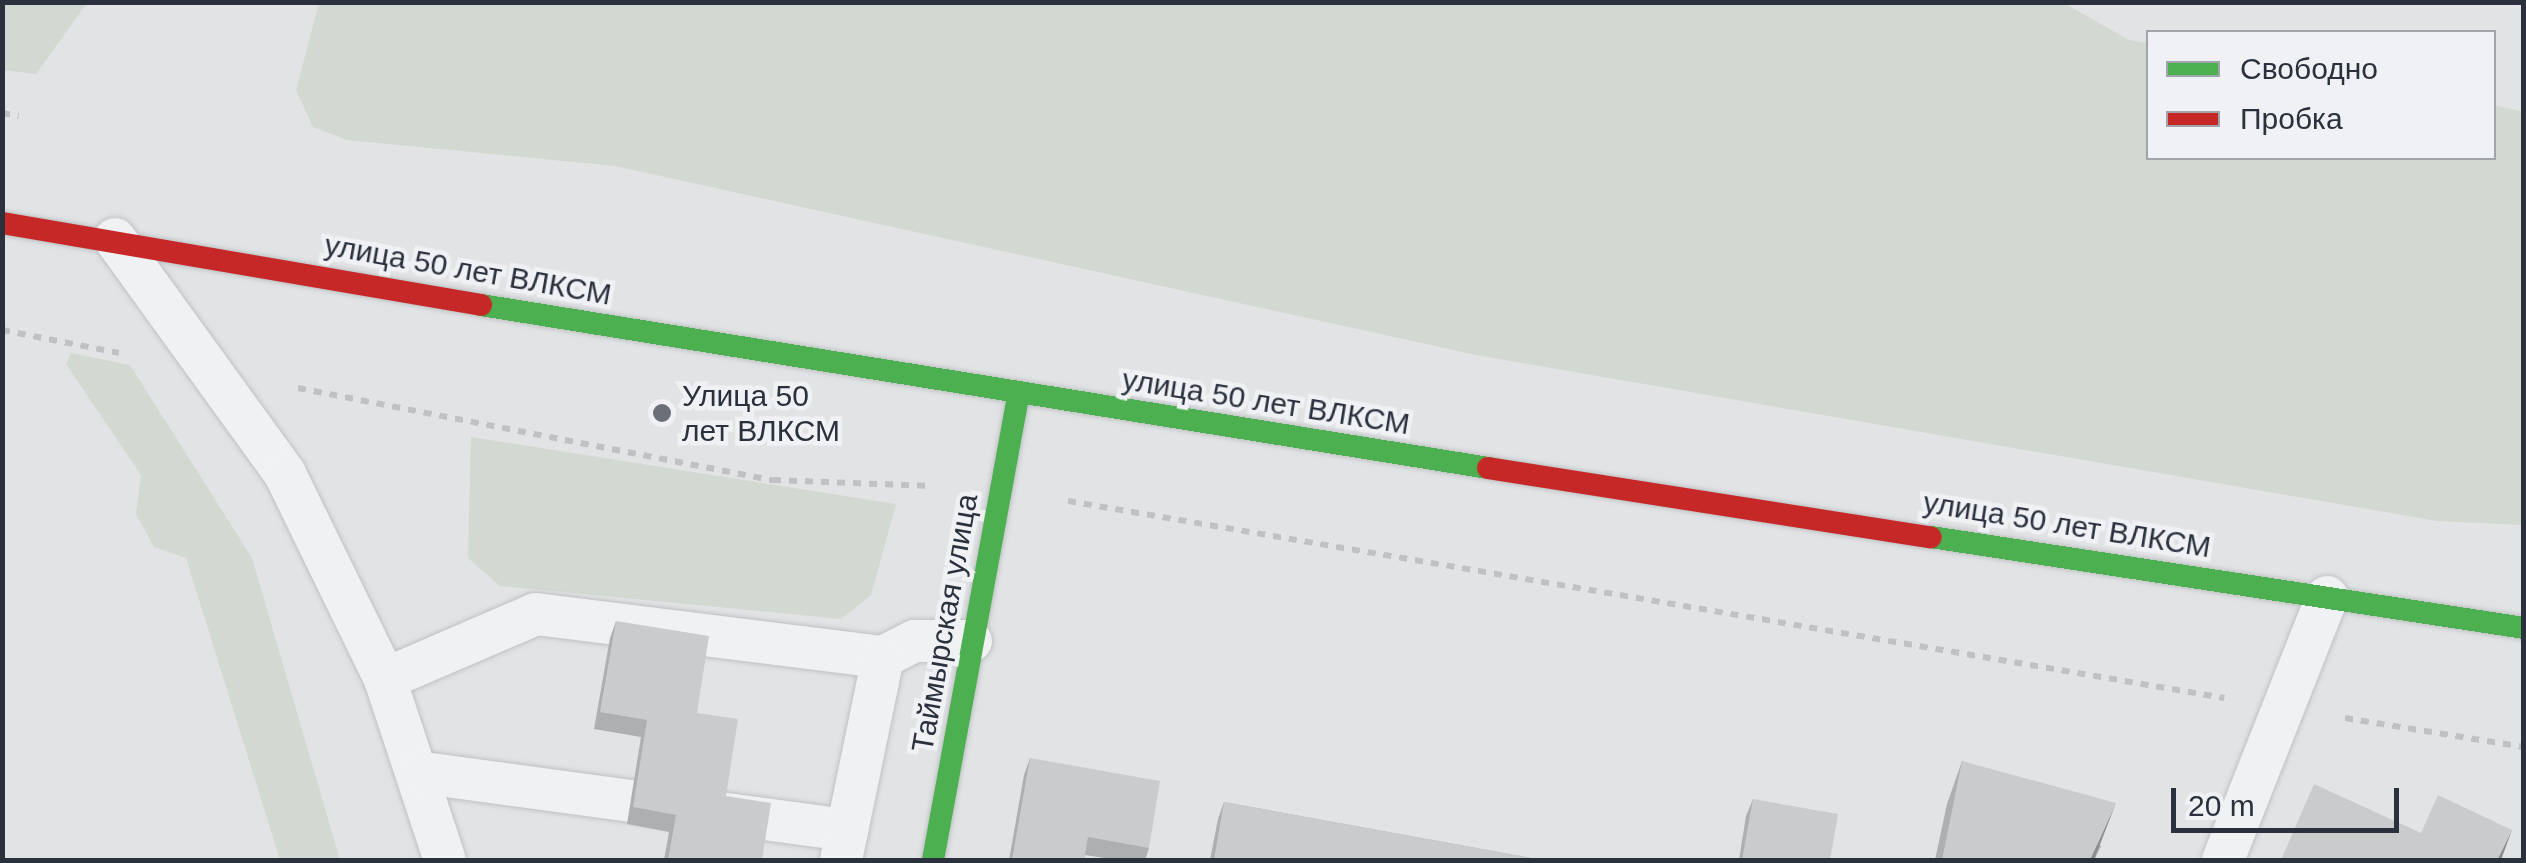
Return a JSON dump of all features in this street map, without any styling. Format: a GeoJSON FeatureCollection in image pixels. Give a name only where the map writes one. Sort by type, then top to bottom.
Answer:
{"type":"FeatureCollection","features":[{"type":"Feature","properties":{"kind":"street","name":"улица 50 лет ВЛКСМ"},"geometry":{"type":"LineString","coordinates":[[2,222],[1018,396],[2524,628]]}},
{"type":"Feature","properties":{"kind":"street","name":"Таймырская улица"},"geometry":{"type":"LineString","coordinates":[[933,860],[1018,396]]}},
{"type":"Feature","properties":{"kind":"lane"},"geometry":{"type":"LineString","coordinates":[[115,239],[284,474],[385,679],[445,860]]}},
{"type":"Feature","properties":{"kind":"lane"},"geometry":{"type":"LineString","coordinates":[[2223,860],[2327,597]]}},
{"type":"Feature","properties":{"kind":"lane"},"geometry":{"type":"LineString","coordinates":[[385,679],[536,614],[884,657],[915,642],[971,641]]}},
{"type":"Feature","properties":{"kind":"lane"},"geometry":{"type":"LineString","coordinates":[[417,772],[844,845],[884,657]]}},
{"type":"Feature","properties":{"kind":"path"},"geometry":{"type":"LineString","coordinates":[[2,113],[18,116]]}},
{"type":"Feature","properties":{"kind":"path"},"geometry":{"type":"LineString","coordinates":[[2,330],[773,480],[999,489],[2524,747]]}},
{"type":"Feature","properties":{"kind":"shaded area"},"geometry":{"type":"Polygon","coordinates":[[[2062,2],[2129,40],[2146,43],[2146,160],[2496,160],[2496,105],[2523,112],[2523,525],[2437,521],[1476,355],[615,166],[347,140],[313,127],[296,90],[319,3],[2062,2]]]}},
{"type":"Feature","properties":{"kind":"shaded area"},"geometry":{"type":"Polygon","coordinates":[[[2,3],[87,3],[36,74],[3,70],[2,3]]]}},
{"type":"Feature","properties":{"kind":"shaded area"},"geometry":{"type":"Polygon","coordinates":[[[71,353],[130,365],[252,558],[340,860],[280,860],[186,558],[154,547],[136,514],[141,475],[66,364],[71,353]]]}},
{"type":"Feature","properties":{"kind":"shaded area"},"geometry":{"type":"Polygon","coordinates":[[[471,437],[896,504],[871,595],[841,619],[500,586],[468,558],[471,437]]]}},
{"type":"Feature","properties":{"kind":"building"},"geometry":{"type":"Polygon","coordinates":[[[616,621],[709,636],[697,713],[738,719],[726,796],[771,803],[762,860],[668,860],[676,815],[633,807],[647,720],[600,712],[616,621]]]}},
{"type":"Feature","properties":{"kind":"building"},"geometry":{"type":"Polygon","coordinates":[[[1030,758],[1160,781],[1149,848],[1088,837],[1084,860],[1012,860],[1030,758]]]}},
{"type":"Feature","properties":{"kind":"building"},"geometry":{"type":"Polygon","coordinates":[[[1962,761],[2116,803],[2090,860],[1942,860],[1962,761]]]}},
{"type":"Feature","properties":{"kind":"building"},"geometry":{"type":"Polygon","coordinates":[[[2314,784],[2421,833],[2438,795],[2512,830],[2497,860],[2281,860],[2314,784]]]}},
{"type":"Feature","properties":{"kind":"building"},"geometry":{"type":"Polygon","coordinates":[[[1753,799],[1838,814],[1830,860],[1742,860],[1753,799]]]}},
{"type":"Feature","properties":{"kind":"building"},"geometry":{"type":"Polygon","coordinates":[[[1224,802],[1542,860],[1214,860],[1224,802]]]}},
{"type":"Feature","properties":{"kind":"traffic: fast"},"geometry":{"type":"LineString","coordinates":[[481,305],[1488,468]]}},
{"type":"Feature","properties":{"kind":"traffic: fast"},"geometry":{"type":"LineString","coordinates":[[933,860],[1018,396]]}},
{"type":"Feature","properties":{"kind":"traffic: fast"},"geometry":{"type":"LineString","coordinates":[[1931,537],[2524,628]]}},
{"type":"Feature","properties":{"kind":"traffic: jam"},"geometry":{"type":"LineString","coordinates":[[2,223],[481,305]]}},
{"type":"Feature","properties":{"kind":"traffic: jam"},"geometry":{"type":"LineString","coordinates":[[1488,468],[1931,537]]}},
{"type":"Feature","properties":{"kind":"place","name":"Улица 50 лет ВЛКСМ"},"geometry":{"type":"Point","coordinates":[662,413]}}]}
